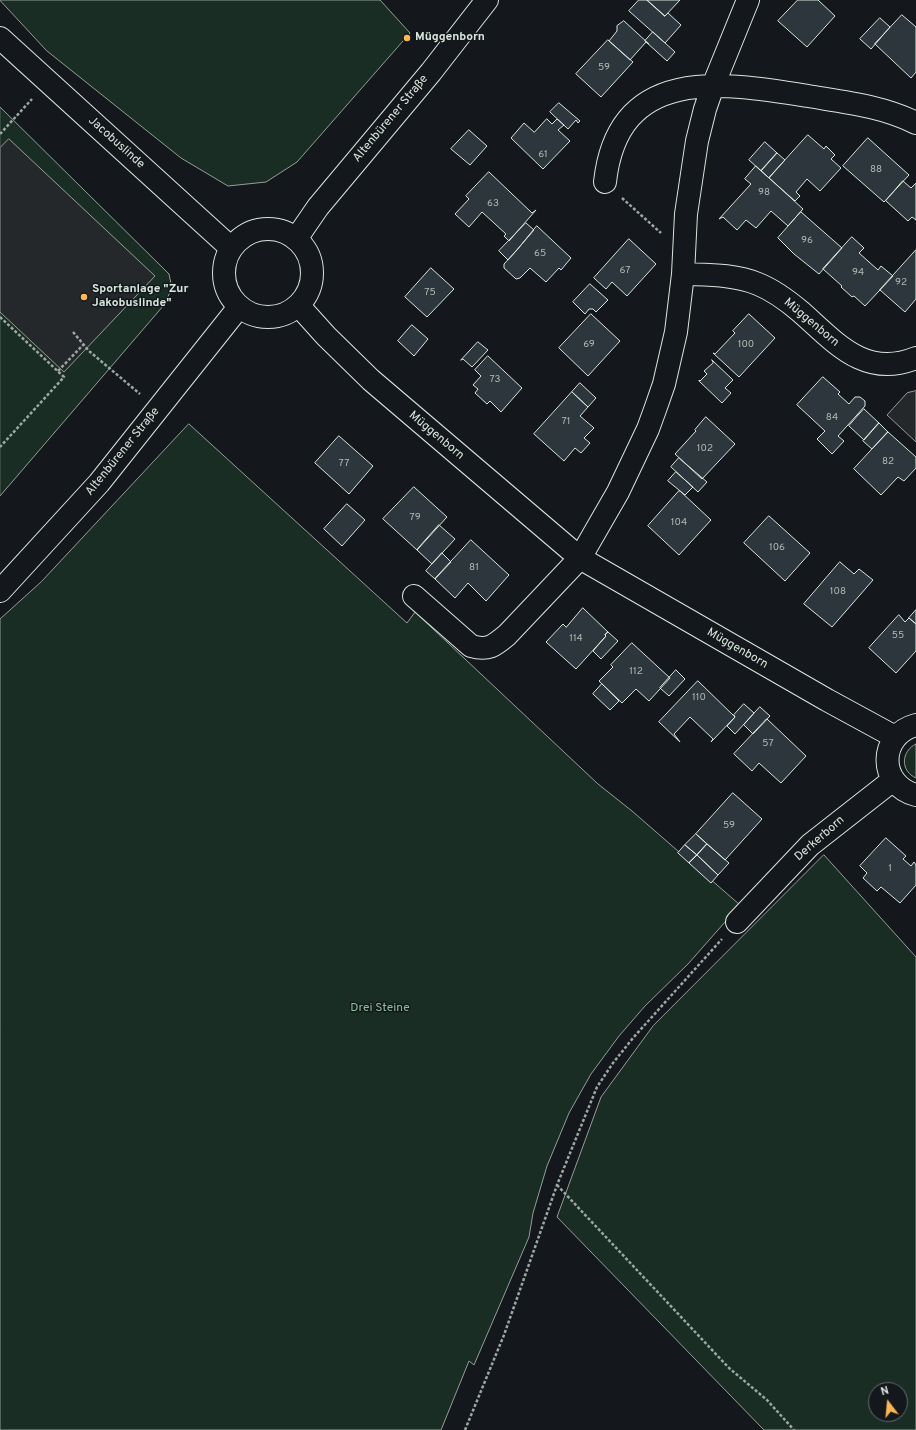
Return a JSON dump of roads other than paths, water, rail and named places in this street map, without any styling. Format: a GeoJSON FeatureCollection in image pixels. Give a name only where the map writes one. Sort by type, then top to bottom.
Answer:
{"type":"FeatureCollection","features":[{"type":"Feature","properties":{"kind":"street","name":"Altenbürener Straße"},"geometry":{"type":"LineString","coordinates":[[296,238],[318,207],[431,72],[487,0]]}},
{"type":"Feature","properties":{"kind":"street"},"geometry":{"type":"LineString","coordinates":[[414,596],[470,646],[480,649],[497,643],[507,635],[580,558],[618,492],[648,429],[664,384],[676,332],[683,264],[686,214],[692,166],[697,141],[703,116],[713,86],[748,0]]}},
{"type":"Feature","properties":{"kind":"street","name":"Jacobuslinde"},"geometry":{"type":"LineString","coordinates":[[0,38],[231,248]]}},
{"type":"Feature","properties":{"kind":"street"},"geometry":{"type":"LineString","coordinates":[[605,182],[607,167],[624,124],[638,109],[657,97],[666,93],[692,88],[713,86],[768,90],[875,108],[916,123]]}},
{"type":"Feature","properties":{"kind":"street"},"geometry":{"type":"LineString","coordinates":[[268,229],[283,231],[296,238],[310,259],[312,271],[309,290],[299,306],[288,313],[276,317],[262,318],[250,314],[239,307],[226,290],[224,279],[226,258],[231,248],[241,238],[254,231],[268,229]]}},
{"type":"Feature","properties":{"kind":"street","name":"Müggenborn"},"geometry":{"type":"LineString","coordinates":[[683,264],[757,283],[774,292],[800,311],[840,347],[852,355],[866,361],[877,364],[890,364],[901,363],[916,358]]}},
{"type":"Feature","properties":{"kind":"street","name":"Müggenborn"},"geometry":{"type":"LineString","coordinates":[[299,306],[326,336],[372,380],[580,558],[827,700],[895,737]]}},
{"type":"Feature","properties":{"kind":"street","name":"Altenbürener Straße"},"geometry":{"type":"LineString","coordinates":[[0,591],[100,483],[239,307]]}},
{"type":"Feature","properties":{"kind":"street"},"geometry":{"type":"LineString","coordinates":[[916,725],[904,729],[895,737],[887,758],[888,769],[893,780],[902,789],[916,795]]}},
{"type":"Feature","properties":{"kind":"street","name":"Derkerborn"},"geometry":{"type":"LineString","coordinates":[[737,922],[810,845],[893,780]]}},
{"type":"Feature","properties":{"kind":"place","name":"Müggenborn"},"geometry":{"type":"Point","coordinates":[407,38]}},
{"type":"Feature","properties":{"kind":"place","name":"Sportanlage \"Zur Jakobuslinde\""},"geometry":{"type":"Point","coordinates":[84,297]}},
{"type":"Feature","properties":{"kind":"park label","name":"Drei Steine"},"geometry":{"type":"Point","coordinates":[380,1009]}}]}
